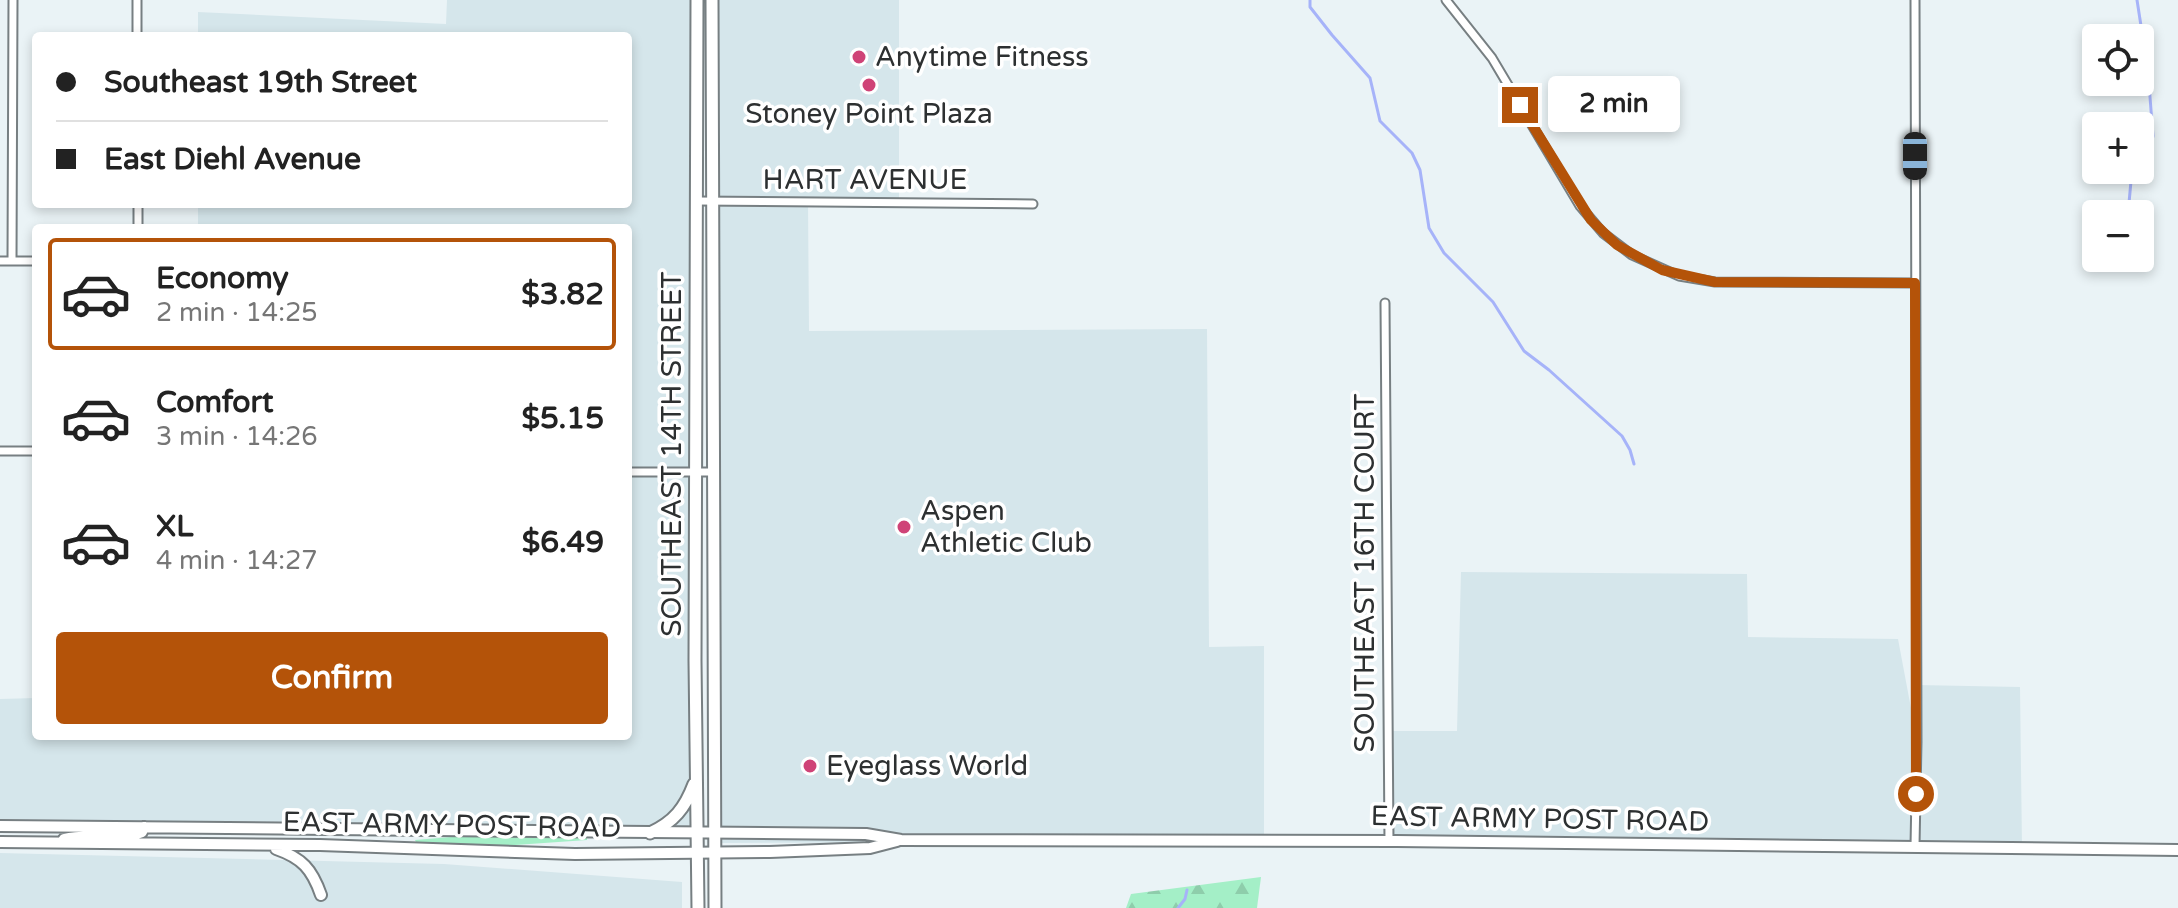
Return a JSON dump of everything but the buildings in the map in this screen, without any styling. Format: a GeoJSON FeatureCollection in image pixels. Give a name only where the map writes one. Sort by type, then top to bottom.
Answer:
{"type":"FeatureCollection","features":[{"type":"Feature","properties":{"kind":"main road","name":"SOUTHEAST 14TH STREET"},"geometry":{"type":"LineString","coordinates":[[697,0],[698,908]]}},
{"type":"Feature","properties":{"kind":"main road","name":"SOUTHEAST 14TH STREET"},"geometry":{"type":"LineString","coordinates":[[712,0],[715,908]]}},
{"type":"Feature","properties":{"kind":"main road"},"geometry":{"type":"LineString","coordinates":[[650,833],[664,826],[687,804],[697,776]]}},
{"type":"Feature","properties":{"kind":"main road","name":"EAST ARMY POST ROAD"},"geometry":{"type":"LineString","coordinates":[[0,826],[866,834],[901,840],[1389,841],[2178,850]]}},
{"type":"Feature","properties":{"kind":"main road"},"geometry":{"type":"LineString","coordinates":[[51,842],[78,836],[127,836],[142,832],[144,827]]}},
{"type":"Feature","properties":{"kind":"main road","name":"EAST ARMY POST ROAD"},"geometry":{"type":"LineString","coordinates":[[0,842],[267,845],[575,854],[870,848],[901,840]]}},
{"type":"Feature","properties":{"kind":"main road"},"geometry":{"type":"LineString","coordinates":[[267,845],[304,862],[311,870],[321,895]]}},
{"type":"Feature","properties":{"kind":"street"},"geometry":{"type":"LineString","coordinates":[[12,261],[13,0]]}},
{"type":"Feature","properties":{"kind":"street"},"geometry":{"type":"LineString","coordinates":[[137,0],[137,32]]}},
{"type":"Feature","properties":{"kind":"street"},"geometry":{"type":"LineString","coordinates":[[1446,0],[1492,58],[1580,206],[1603,233],[1632,255],[1679,276],[1715,282],[1915,283]]}},
{"type":"Feature","properties":{"kind":"street"},"geometry":{"type":"LineString","coordinates":[[1915,0],[1915,846]]}},
{"type":"Feature","properties":{"kind":"street"},"geometry":{"type":"LineString","coordinates":[[0,137],[12,137]]}},
{"type":"Feature","properties":{"kind":"street","name":"HART AVENUE"},"geometry":{"type":"LineString","coordinates":[[697,201],[1033,204]]}},
{"type":"Feature","properties":{"kind":"street"},"geometry":{"type":"LineString","coordinates":[[0,261],[32,261]]}},
{"type":"Feature","properties":{"kind":"street","name":"SOUTHEAST 16TH COURT"},"geometry":{"type":"LineString","coordinates":[[1385,303],[1389,841]]}},
{"type":"Feature","properties":{"kind":"street"},"geometry":{"type":"LineString","coordinates":[[0,451],[32,451]]}},
{"type":"Feature","properties":{"kind":"street"},"geometry":{"type":"LineString","coordinates":[[632,472],[713,472]]}},
{"type":"Feature","properties":{"kind":"shaded area"},"geometry":{"type":"Polygon","coordinates":[[[447,0],[697,0],[692,839],[0,832],[0,699],[32,698],[32,740],[632,740],[632,224],[198,224],[198,208],[632,208],[632,32],[198,32],[198,12],[446,24],[447,0]]]}},
{"type":"Feature","properties":{"kind":"shaded area"},"geometry":{"type":"Polygon","coordinates":[[[712,0],[899,0],[899,203],[808,202],[809,331],[1207,329],[1209,647],[1264,646],[1264,841],[714,843],[712,0]]]}},
{"type":"Feature","properties":{"kind":"shaded area"},"geometry":{"type":"Polygon","coordinates":[[[1461,572],[1747,574],[1748,637],[1898,639],[1916,735],[1917,685],[2020,687],[2022,848],[1389,841],[1388,731],[1457,731],[1461,572]]]}},
{"type":"Feature","properties":{"kind":"shaded area"},"geometry":{"type":"Polygon","coordinates":[[[0,853],[444,864],[682,882],[682,908],[0,908],[0,853]]]}},
{"type":"Feature","properties":{"kind":"green space"},"geometry":{"type":"Polygon","coordinates":[[[463,836],[587,837],[587,840],[499,846],[415,840],[463,836]]]}},
{"type":"Feature","properties":{"kind":"green space"},"geometry":{"type":"Polygon","coordinates":[[[1261,877],[1257,908],[1126,908],[1131,894],[1261,877]]]}},
{"type":"Feature","properties":{"kind":"waterway"},"geometry":{"type":"LineString","coordinates":[[1310,0],[1310,7],[1370,78],[1380,121],[1412,153],[1420,170],[1429,228],[1444,253],[1493,302],[1524,351],[1622,436],[1634,464]]}},
{"type":"Feature","properties":{"kind":"waterway"},"geometry":{"type":"LineString","coordinates":[[2137,0],[2151,112]]}},
{"type":"Feature","properties":{"kind":"waterway"},"geometry":{"type":"LineString","coordinates":[[2129,200],[2131,184]]}},
{"type":"Feature","properties":{"kind":"waterway"},"geometry":{"type":"LineString","coordinates":[[1178,908],[1187,890]]}},
{"type":"Feature","properties":{"kind":"place","name":"Anytime Fitness"},"geometry":{"type":"Point","coordinates":[859,57]}},
{"type":"Feature","properties":{"kind":"place","name":"Stoney Point Plaza"},"geometry":{"type":"Point","coordinates":[869,85]}},
{"type":"Feature","properties":{"kind":"place","name":"Aspen Athletic Club"},"geometry":{"type":"Point","coordinates":[904,527]}},
{"type":"Feature","properties":{"kind":"place","name":"Eyeglass World"},"geometry":{"type":"Point","coordinates":[810,766]}},
{"type":"Feature","properties":{"kind":"route"},"geometry":{"type":"LineString","coordinates":[[1520,105],[1591,220],[1617,245],[1646,263],[1679,276],[1715,282],[1915,283],[1916,794]]}}]}
